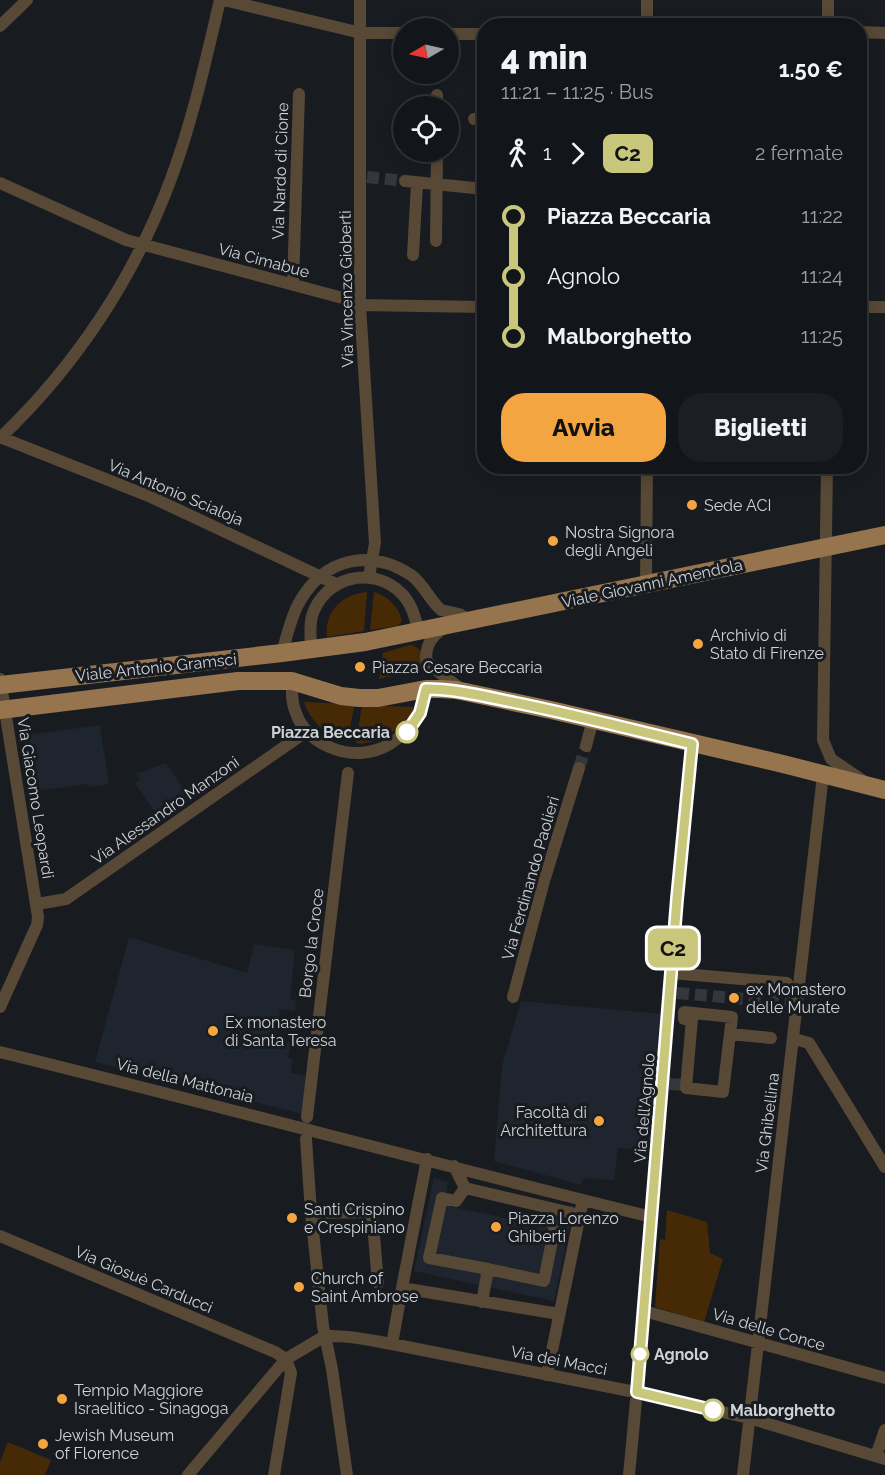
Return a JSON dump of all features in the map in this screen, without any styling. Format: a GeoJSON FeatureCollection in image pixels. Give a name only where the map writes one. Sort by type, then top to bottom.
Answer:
{"type":"FeatureCollection","features":[{"type":"Feature","properties":{"kind":"main road","name":"Viale Giovanni Amendola"},"geometry":{"type":"LineString","coordinates":[[419,632],[885,535]]}},
{"type":"Feature","properties":{"kind":"main road"},"geometry":{"type":"LineString","coordinates":[[311,649],[419,632]]}},
{"type":"Feature","properties":{"kind":"main road","name":"Viale Antonio Gramsci"},"geometry":{"type":"LineString","coordinates":[[0,683],[311,649]]}},
{"type":"Feature","properties":{"kind":"main road","name":"Viale Antonio Gramsci"},"geometry":{"type":"LineString","coordinates":[[2,709],[238,681],[292,681]]}},
{"type":"Feature","properties":{"kind":"main road"},"geometry":{"type":"LineString","coordinates":[[292,681],[341,696],[359,698],[378,698],[426,689],[464,692],[593,719],[878,788]]}},
{"type":"Feature","properties":{"kind":"street"},"geometry":{"type":"LineString","coordinates":[[0,26],[27,0]]}},
{"type":"Feature","properties":{"kind":"street"},"geometry":{"type":"LineString","coordinates":[[0,438],[52,384],[76,354],[111,301],[142,245],[165,194],[182,146],[222,0],[361,33],[393,33]]}},
{"type":"Feature","properties":{"kind":"street","name":"Via Vincenzo Gioberti"},"geometry":{"type":"LineString","coordinates":[[360,0],[364,177],[360,305],[375,543],[369,577]]}},
{"type":"Feature","properties":{"kind":"street"},"geometry":{"type":"LineString","coordinates":[[647,0],[647,18]]}},
{"type":"Feature","properties":{"kind":"street"},"geometry":{"type":"LineString","coordinates":[[828,0],[828,18]]}},
{"type":"Feature","properties":{"kind":"street"},"geometry":{"type":"LineString","coordinates":[[867,33],[885,33]]}},
{"type":"Feature","properties":{"kind":"street"},"geometry":{"type":"LineString","coordinates":[[459,34],[477,34]]}},
{"type":"Feature","properties":{"kind":"street","name":"Via Nardo di Cione"},"geometry":{"type":"LineString","coordinates":[[293,285],[299,94]]}},
{"type":"Feature","properties":{"kind":"street"},"geometry":{"type":"LineString","coordinates":[[436,241],[437,162]]}},
{"type":"Feature","properties":{"kind":"street"},"geometry":{"type":"LineString","coordinates":[[413,255],[411,182],[477,188]]}},
{"type":"Feature","properties":{"kind":"street","name":"Via Cimabue"},"geometry":{"type":"LineString","coordinates":[[0,183],[126,240],[350,300],[360,305],[477,307]]}},
{"type":"Feature","properties":{"kind":"street"},"geometry":{"type":"LineString","coordinates":[[867,307],[885,308]]}},
{"type":"Feature","properties":{"kind":"street","name":"Via Antonio Scialoja"},"geometry":{"type":"LineString","coordinates":[[0,438],[151,497],[336,584]]}},
{"type":"Feature","properties":{"kind":"street"},"geometry":{"type":"LineString","coordinates":[[646,474],[646,583]]}},
{"type":"Feature","properties":{"kind":"street"},"geometry":{"type":"LineString","coordinates":[[827,474],[826,670],[823,740],[831,759],[878,788]]}},
{"type":"Feature","properties":{"kind":"street"},"geometry":{"type":"LineString","coordinates":[[282,653],[299,603],[311,585],[320,576],[340,564],[362,560],[387,563],[412,576],[441,610],[459,614],[471,621]]}},
{"type":"Feature","properties":{"kind":"street"},"geometry":{"type":"LineString","coordinates":[[311,649],[313,613],[323,596],[336,584],[352,578],[369,577],[391,585],[403,595],[412,608],[419,632]]}},
{"type":"Feature","properties":{"kind":"street"},"geometry":{"type":"LineString","coordinates":[[448,626],[431,639],[426,649],[426,659],[431,666],[464,692]]}},
{"type":"Feature","properties":{"kind":"street"},"geometry":{"type":"LineString","coordinates":[[292,681],[295,712],[307,732],[320,742],[340,751],[357,753],[377,750],[393,743],[407,732],[420,713],[426,689]]}},
{"type":"Feature","properties":{"kind":"street","name":"Via Giacomo Leopardi"},"geometry":{"type":"LineString","coordinates":[[0,683],[2,709],[38,910]]}},
{"type":"Feature","properties":{"kind":"street"},"geometry":{"type":"LineString","coordinates":[[586,746],[593,719]]}},
{"type":"Feature","properties":{"kind":"street","name":"Via Alessandro Manzoni"},"geometry":{"type":"LineString","coordinates":[[38,910],[66,899],[307,732]]}},
{"type":"Feature","properties":{"kind":"street","name":"Via dell'Agnolo"},"geometry":{"type":"LineString","coordinates":[[629,1475],[672,1014],[672,973],[692,744]]}},
{"type":"Feature","properties":{"kind":"street","name":"Via Ferdinando Paolieri"},"geometry":{"type":"LineString","coordinates":[[513,997],[544,881],[579,768]]}},
{"type":"Feature","properties":{"kind":"street","name":"Borgo la Croce"},"geometry":{"type":"LineString","coordinates":[[307,1117],[348,773]]}},
{"type":"Feature","properties":{"kind":"street","name":"Via Ghibellina"},"geometry":{"type":"LineString","coordinates":[[743,1475],[794,1039],[794,983],[823,775]]}},
{"type":"Feature","properties":{"kind":"street"},"geometry":{"type":"LineString","coordinates":[[0,1008],[37,925],[38,910]]}},
{"type":"Feature","properties":{"kind":"street"},"geometry":{"type":"LineString","coordinates":[[672,973],[735,980],[794,983]]}},
{"type":"Feature","properties":{"kind":"street"},"geometry":{"type":"LineString","coordinates":[[684,1012],[732,1017],[730,1034],[723,1092],[686,1088],[692,1019],[684,1018],[684,1012]]}},
{"type":"Feature","properties":{"kind":"street"},"geometry":{"type":"LineString","coordinates":[[730,1034],[771,1038]]}},
{"type":"Feature","properties":{"kind":"street"},"geometry":{"type":"LineString","coordinates":[[794,1039],[809,1043],[885,1167]]}},
{"type":"Feature","properties":{"kind":"street","name":"Via della Mattonaia"},"geometry":{"type":"LineString","coordinates":[[0,1052],[427,1159]]}},
{"type":"Feature","properties":{"kind":"street"},"geometry":{"type":"LineString","coordinates":[[306,1139],[310,1213],[346,1475]]}},
{"type":"Feature","properties":{"kind":"street"},"geometry":{"type":"LineString","coordinates":[[392,1344],[427,1159],[652,1216]]}},
{"type":"Feature","properties":{"kind":"street"},"geometry":{"type":"LineString","coordinates":[[454,1166],[465,1188]]}},
{"type":"Feature","properties":{"kind":"street"},"geometry":{"type":"LineString","coordinates":[[465,1188],[456,1201],[442,1195],[429,1257],[544,1281],[555,1226],[547,1218],[550,1208]]}},
{"type":"Feature","properties":{"kind":"street"},"geometry":{"type":"LineString","coordinates":[[465,1188],[580,1215]]}},
{"type":"Feature","properties":{"kind":"street"},"geometry":{"type":"LineString","coordinates":[[547,1375],[583,1200]]}},
{"type":"Feature","properties":{"kind":"street"},"geometry":{"type":"LineString","coordinates":[[310,1213],[372,1212],[378,1283]]}},
{"type":"Feature","properties":{"kind":"street","name":"Via Giosuè Carducci"},"geometry":{"type":"LineString","coordinates":[[0,1236],[281,1356]]}},
{"type":"Feature","properties":{"kind":"street"},"geometry":{"type":"LineString","coordinates":[[482,1302],[489,1269]]}},
{"type":"Feature","properties":{"kind":"street"},"geometry":{"type":"LineString","coordinates":[[546,1274],[567,1275]]}},
{"type":"Feature","properties":{"kind":"street"},"geometry":{"type":"LineString","coordinates":[[402,1288],[559,1314]]}},
{"type":"Feature","properties":{"kind":"street","name":"Via delle Conce"},"geometry":{"type":"LineString","coordinates":[[644,1311],[885,1378]]}},
{"type":"Feature","properties":{"kind":"street"},"geometry":{"type":"LineString","coordinates":[[188,1475],[281,1356],[325,1333]]}},
{"type":"Feature","properties":{"kind":"street","name":"Via dei Macci"},"geometry":{"type":"LineString","coordinates":[[325,1333],[637,1392],[749,1418],[880,1458]]}},
{"type":"Feature","properties":{"kind":"street"},"geometry":{"type":"LineString","coordinates":[[274,1475],[291,1373],[281,1356]]}},
{"type":"Feature","properties":{"kind":"street"},"geometry":{"type":"LineString","coordinates":[[880,1458],[885,1430]]}},
{"type":"Feature","properties":{"kind":"shaded area"},"geometry":{"type":"Polygon","coordinates":[[[367,592],[364,631],[327,637],[329,619],[337,606],[350,596],[367,592]]]}},
{"type":"Feature","properties":{"kind":"shaded area"},"geometry":{"type":"Polygon","coordinates":[[[374,592],[384,596],[396,607],[402,621],[398,626],[370,630],[374,592]]]}},
{"type":"Feature","properties":{"kind":"shaded area"},"geometry":{"type":"Polygon","coordinates":[[[410,645],[419,649],[423,655],[420,667],[416,671],[379,679],[383,653],[410,645]]]}},
{"type":"Feature","properties":{"kind":"shaded area"},"geometry":{"type":"Polygon","coordinates":[[[304,702],[352,704],[354,707],[348,739],[334,737],[321,728],[310,715],[304,702]]]}},
{"type":"Feature","properties":{"kind":"shaded area"},"geometry":{"type":"Polygon","coordinates":[[[362,705],[413,707],[414,711],[390,734],[376,741],[359,744],[356,742],[362,705]]]}},
{"type":"Feature","properties":{"kind":"shaded area"},"geometry":{"type":"Polygon","coordinates":[[[100,725],[109,784],[89,787],[88,784],[34,791],[27,735],[100,725]]]}},
{"type":"Feature","properties":{"kind":"shaded area"},"geometry":{"type":"Polygon","coordinates":[[[166,763],[190,800],[161,821],[135,783],[140,779],[136,774],[166,763]]]}},
{"type":"Feature","properties":{"kind":"shaded area","name":"Ex monastero di Santa Teresa"},"geometry":{"type":"Polygon","coordinates":[[[129,937],[247,973],[254,944],[295,950],[290,999],[296,1000],[295,1011],[280,1009],[276,1040],[291,1042],[288,1058],[293,1059],[291,1073],[306,1076],[303,1114],[95,1062],[129,937]]]}},
{"type":"Feature","properties":{"kind":"shaded area"},"geometry":{"type":"Polygon","coordinates":[[[521,1001],[662,1014],[651,1151],[618,1148],[614,1180],[583,1178],[581,1185],[494,1161],[502,1066],[521,1001]]]}},
{"type":"Feature","properties":{"kind":"shaded area"},"geometry":{"type":"Polygon","coordinates":[[[434,1178],[448,1182],[444,1205],[552,1228],[554,1216],[571,1220],[554,1301],[414,1271],[434,1178]]]}},
{"type":"Feature","properties":{"kind":"shaded area"},"geometry":{"type":"Polygon","coordinates":[[[667,1210],[707,1222],[710,1253],[723,1259],[704,1322],[655,1307],[660,1239],[665,1240],[667,1210]]]}},
{"type":"Feature","properties":{"kind":"shaded area"},"geometry":{"type":"Polygon","coordinates":[[[8,1442],[51,1460],[45,1475],[0,1475],[0,1462],[8,1442]]]}},
{"type":"Feature","properties":{"kind":"tunnel"},"geometry":{"type":"LineString","coordinates":[[367,177],[405,181]]}},
{"type":"Feature","properties":{"kind":"tunnel"},"geometry":{"type":"LineString","coordinates":[[579,768],[586,746]]}},
{"type":"Feature","properties":{"kind":"tunnel"},"geometry":{"type":"LineString","coordinates":[[677,993],[792,1003]]}},
{"type":"Feature","properties":{"kind":"tunnel"},"geometry":{"type":"LineString","coordinates":[[669,1084],[686,1085]]}},
{"type":"Feature","properties":{"kind":"bus line","name":"C2"},"geometry":{"type":"LineString","coordinates":[[407,732],[420,713],[426,689],[439,689],[456,690],[593,719],[692,744],[677,899],[637,1392],[713,1410]]}},
{"type":"Feature","properties":{"kind":"place","name":"Sede ACI"},"geometry":{"type":"Point","coordinates":[692,505]}},
{"type":"Feature","properties":{"kind":"place","name":"Nostra Signora degli Angeli"},"geometry":{"type":"Point","coordinates":[553,541]}},
{"type":"Feature","properties":{"kind":"place","name":"Archivio di Stato di Firenze"},"geometry":{"type":"Point","coordinates":[698,644]}},
{"type":"Feature","properties":{"kind":"place","name":"Piazza Cesare Beccaria"},"geometry":{"type":"Point","coordinates":[360,667]}},
{"type":"Feature","properties":{"kind":"place","name":"Piazza Beccaria"},"geometry":{"type":"Point","coordinates":[407,732]}},
{"type":"Feature","properties":{"kind":"place","name":"ex Monastero delle Murate"},"geometry":{"type":"Point","coordinates":[734,998]}},
{"type":"Feature","properties":{"kind":"place","name":"Ex monastero di Santa Teresa"},"geometry":{"type":"Point","coordinates":[213,1031]}},
{"type":"Feature","properties":{"kind":"place","name":"Facoltà di Architettura"},"geometry":{"type":"Point","coordinates":[599,1121]}},
{"type":"Feature","properties":{"kind":"place","name":"Santi Crispino e Crespiniano"},"geometry":{"type":"Point","coordinates":[292,1218]}},
{"type":"Feature","properties":{"kind":"place","name":"Piazza Lorenzo Ghiberti"},"geometry":{"type":"Point","coordinates":[496,1227]}},
{"type":"Feature","properties":{"kind":"place","name":"Church of Saint Ambrose"},"geometry":{"type":"Point","coordinates":[299,1287]}},
{"type":"Feature","properties":{"kind":"place","name":"Agnolo"},"geometry":{"type":"Point","coordinates":[640,1354]}},
{"type":"Feature","properties":{"kind":"place","name":"Tempio Maggiore Israelitico - Sinagoga"},"geometry":{"type":"Point","coordinates":[62,1399]}},
{"type":"Feature","properties":{"kind":"place","name":"Malborghetto"},"geometry":{"type":"Point","coordinates":[713,1410]}},
{"type":"Feature","properties":{"kind":"place","name":"Jewish Museum of Florence"},"geometry":{"type":"Point","coordinates":[43,1444]}}]}
